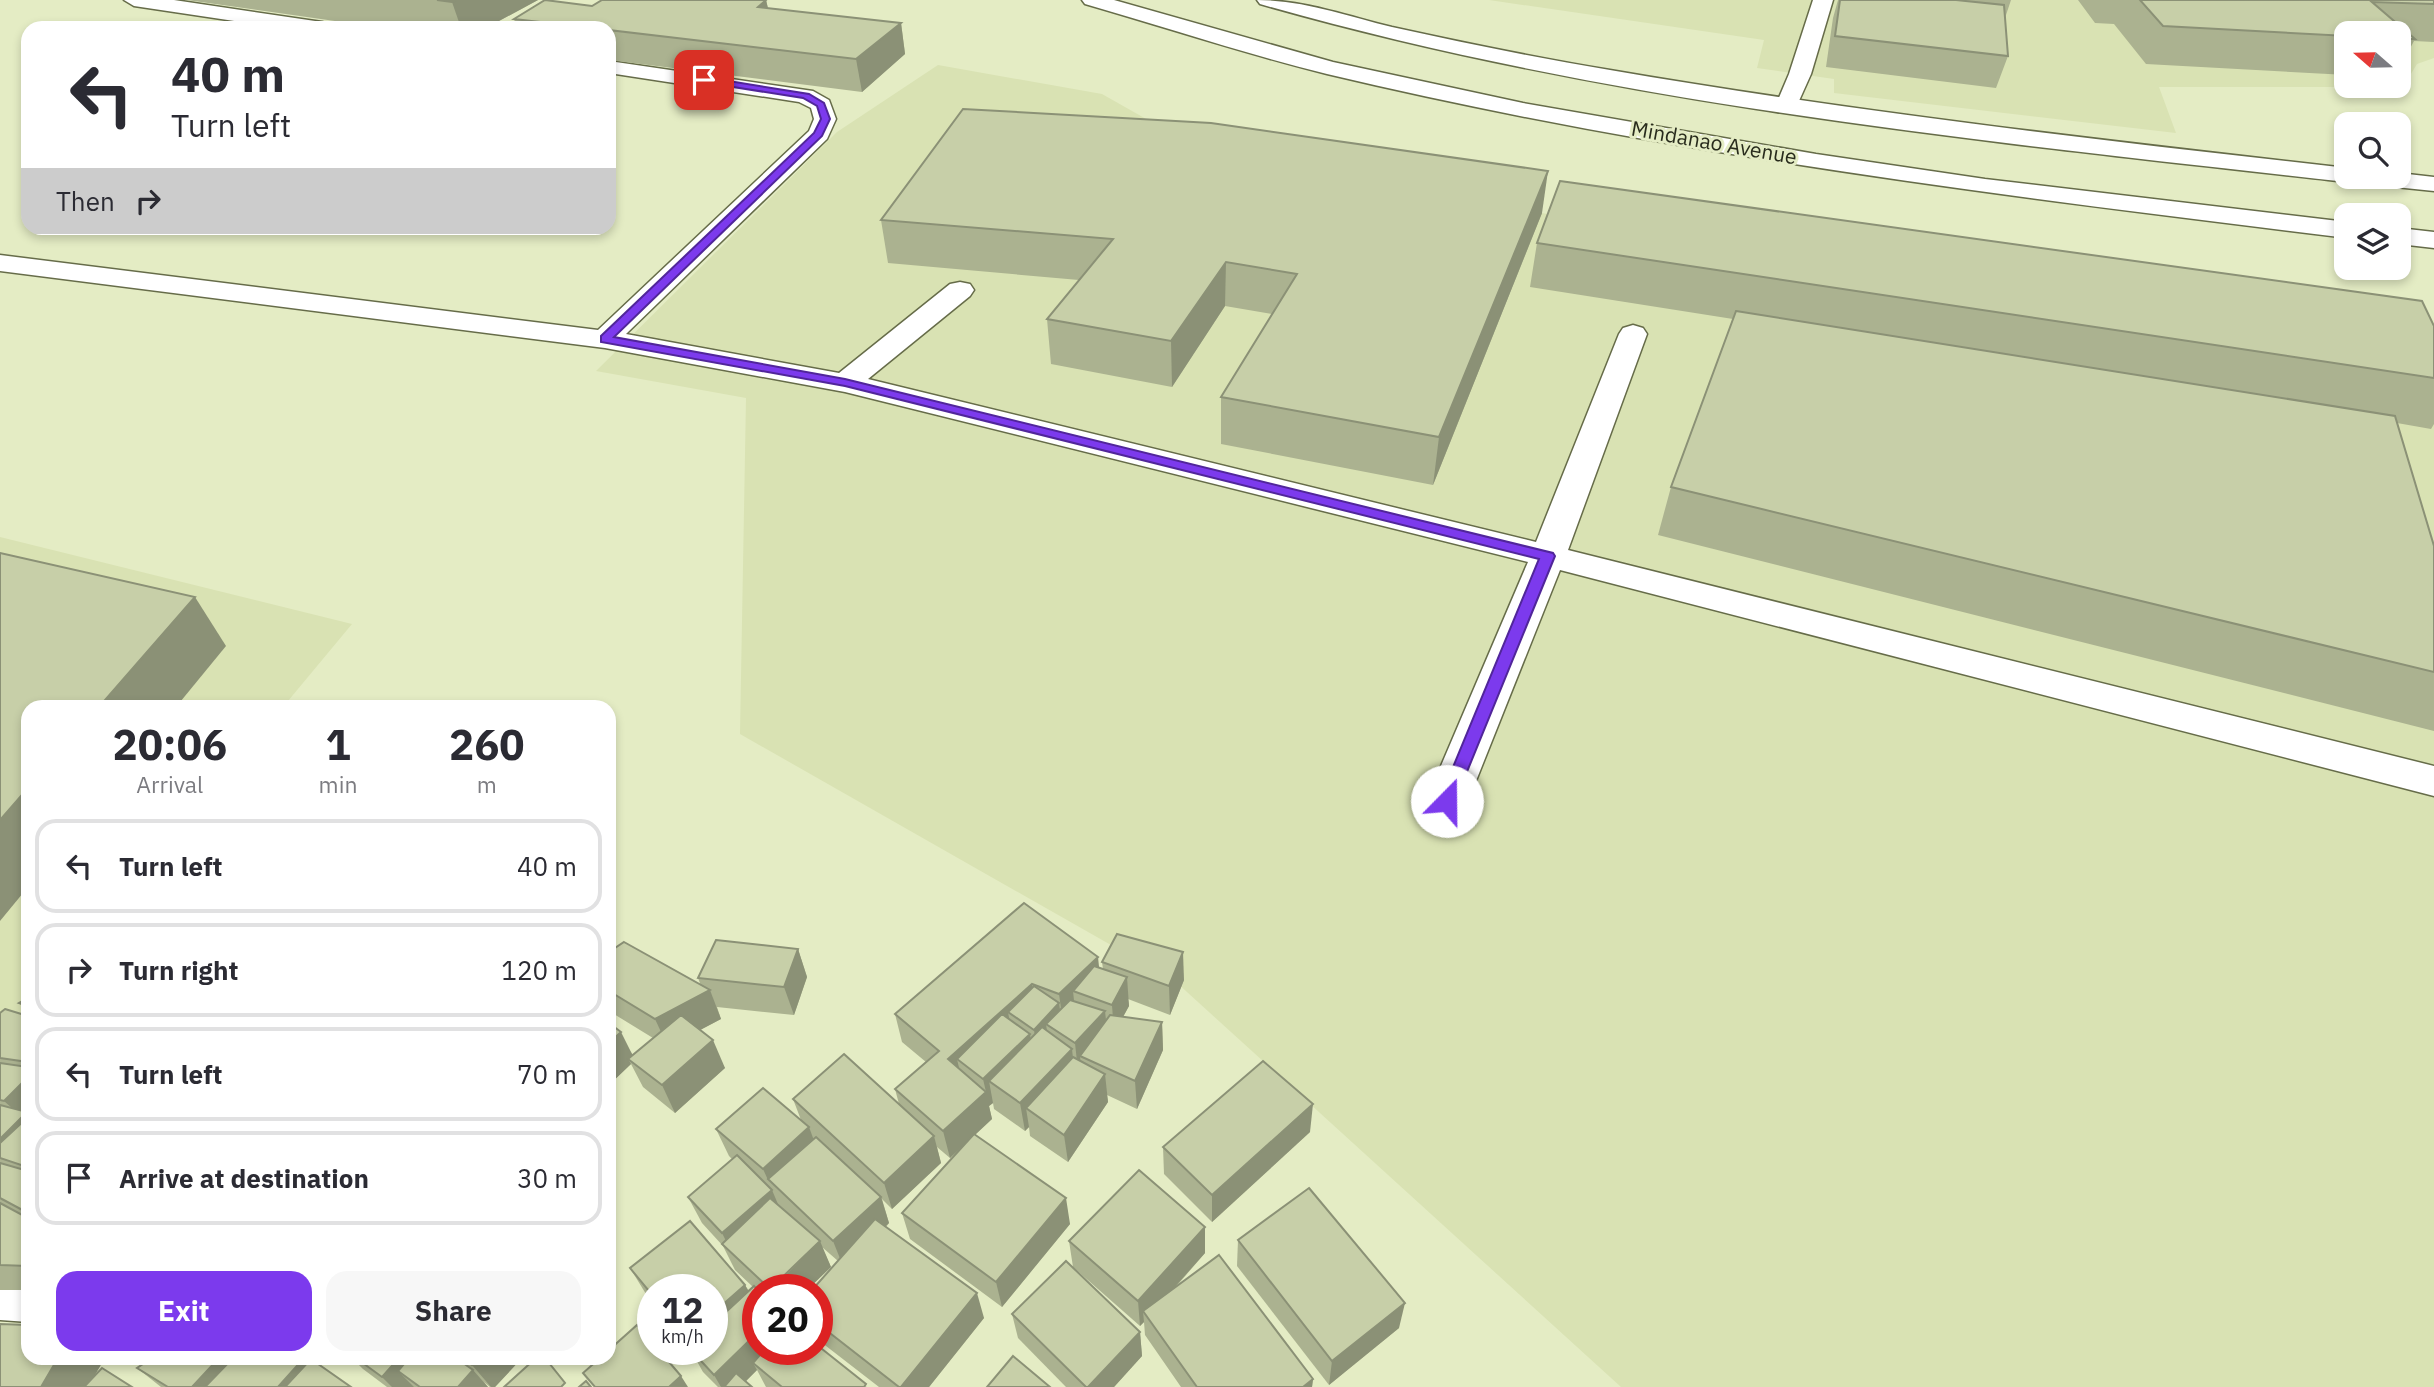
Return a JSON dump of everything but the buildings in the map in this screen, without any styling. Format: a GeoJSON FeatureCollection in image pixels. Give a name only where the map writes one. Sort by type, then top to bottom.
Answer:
{"type":"FeatureCollection","features":[{"type":"Feature","properties":{"kind":"main road"},"geometry":{"type":"LineString","coordinates":[[134,0],[274,21]]}},
{"type":"Feature","properties":{"kind":"main road","name":"Mindanao Avenue"},"geometry":{"type":"LineString","coordinates":[[1092,0],[1329,68],[1523,110],[1985,186],[2334,228]]}},
{"type":"Feature","properties":{"kind":"main road","name":"Mindanao Avenue"},"geometry":{"type":"LineString","coordinates":[[1267,0],[1521,60],[1786,107],[2003,136],[2334,174]]}},
{"type":"Feature","properties":{"kind":"main road"},"geometry":{"type":"LineString","coordinates":[[1786,107],[1800,74],[1823,0]]}},
{"type":"Feature","properties":{"kind":"main road"},"geometry":{"type":"LineString","coordinates":[[605,339],[819,134],[825,119],[821,105],[806,96],[616,68]]}},
{"type":"Feature","properties":{"kind":"main road"},"geometry":{"type":"LineString","coordinates":[[2411,182],[2434,184]]}},
{"type":"Feature","properties":{"kind":"main road"},"geometry":{"type":"LineString","coordinates":[[2411,237],[2434,240]]}},
{"type":"Feature","properties":{"kind":"main road"},"geometry":{"type":"LineString","coordinates":[[0,263],[605,339],[845,383],[1548,556],[2434,782]]}},
{"type":"Feature","properties":{"kind":"main road"},"geometry":{"type":"LineString","coordinates":[[845,383],[960,290]]}},
{"type":"Feature","properties":{"kind":"main road"},"geometry":{"type":"LineString","coordinates":[[1447,801],[1548,556],[1633,334]]}},
{"type":"Feature","properties":{"kind":"main road"},"geometry":{"type":"LineString","coordinates":[[0,1293],[21,1295]]}},
{"type":"Feature","properties":{"kind":"shaded area"},"geometry":{"type":"Polygon","coordinates":[[[1489,0],[2434,0],[2434,58],[2417,64],[2412,72],[2412,21],[2334,21],[2334,87],[2159,87],[2176,133],[1834,93],[1834,79],[1757,68],[1764,40],[1489,0]]]}},
{"type":"Feature","properties":{"kind":"shaded area"},"geometry":{"type":"Polygon","coordinates":[[[938,65],[1102,94],[1224,163],[2434,354],[2434,1387],[1621,1387],[1176,982],[740,734],[746,398],[596,371],[837,132],[938,65]]]}},
{"type":"Feature","properties":{"kind":"shaded area"},"geometry":{"type":"Polygon","coordinates":[[[0,537],[352,624],[289,700],[21,700],[21,1019],[0,1044],[0,537]]]}},
{"type":"Feature","properties":{"kind":"route"},"geometry":{"type":"LineString","coordinates":[[704,80],[806,96],[821,105],[825,119],[819,134],[605,339],[845,383],[1548,556],[1447,801]]}}]}
